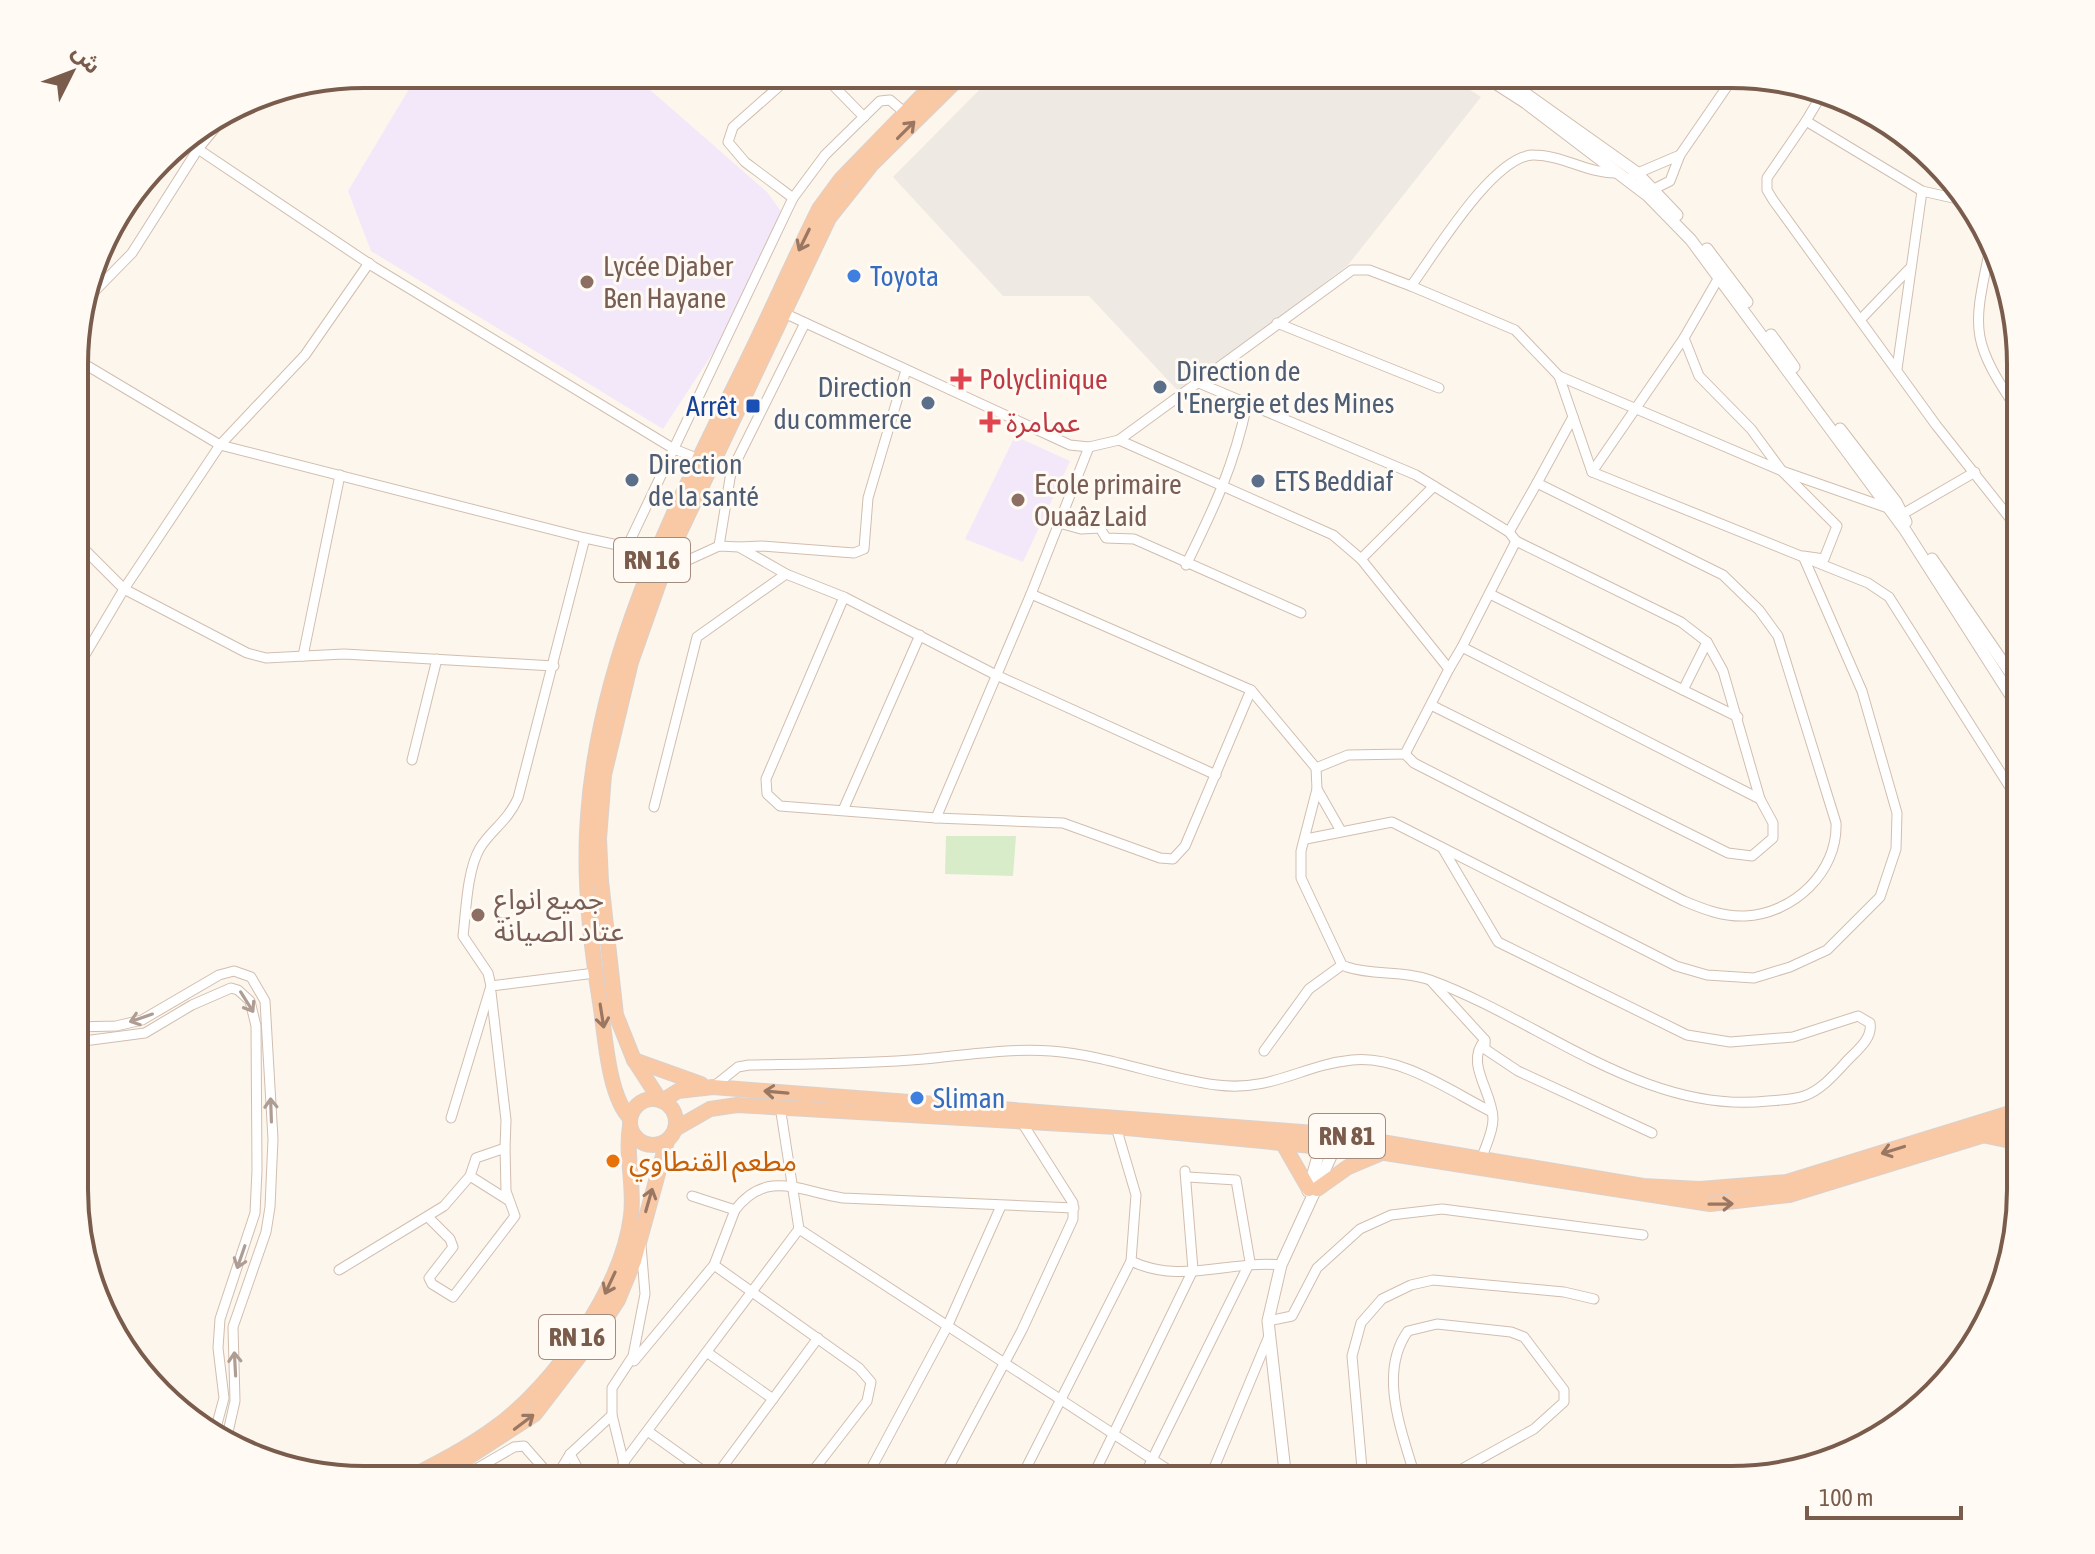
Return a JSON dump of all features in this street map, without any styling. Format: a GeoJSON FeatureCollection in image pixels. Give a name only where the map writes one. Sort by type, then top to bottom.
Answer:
{"type":"FeatureCollection","features":[{"type":"Feature","properties":{"kind":"highway","name":"RN 16"},"geometry":{"type":"LineString","coordinates":[[431,1465],[486,1434],[528,1399],[602,1300],[612,1280],[631,1215],[626,1146],[630,1122],[622,1108],[610,1065],[595,973],[586,868],[588,814],[608,702],[698,460],[819,209],[841,179],[928,88]]}},
{"type":"Feature","properties":{"kind":"highway","name":"RN 16"},"geometry":{"type":"LineString","coordinates":[[661,1100],[634,1060],[616,1015],[599,839],[612,736],[657,566],[712,466],[829,218],[843,195],[949,88]]}},
{"type":"Feature","properties":{"kind":"highway"},"geometry":{"type":"LineString","coordinates":[[634,1060],[664,1073],[713,1087]]}},
{"type":"Feature","properties":{"kind":"highway","name":"RN 81"},"geometry":{"type":"LineString","coordinates":[[661,1100],[678,1091],[713,1087],[1330,1141],[1482,1157],[1643,1186],[1743,1187],[1787,1182],[2006,1114]]}},
{"type":"Feature","properties":{"kind":"highway"},"geometry":{"type":"LineString","coordinates":[[661,1100],[674,1112],[671,1135],[646,1144],[635,1137],[630,1122],[641,1102],[661,1100]]}},
{"type":"Feature","properties":{"kind":"highway","name":"RN 81"},"geometry":{"type":"LineString","coordinates":[[671,1135],[723,1105],[1116,1127],[1282,1142],[1330,1141],[1680,1202],[1735,1203],[1789,1195],[2006,1128]]}},
{"type":"Feature","properties":{"kind":"highway","name":"RN 16"},"geometry":{"type":"LineString","coordinates":[[458,1465],[508,1435],[546,1403],[618,1300],[641,1243],[671,1135]]}},
{"type":"Feature","properties":{"kind":"highway"},"geometry":{"type":"LineString","coordinates":[[1982,1135],[2006,1140]]}},
{"type":"Feature","properties":{"kind":"highway"},"geometry":{"type":"LineString","coordinates":[[1282,1142],[1311,1194],[1348,1167],[1385,1153]]}},
{"type":"Feature","properties":{"kind":"street"},"geometry":{"type":"LineString","coordinates":[[777,88],[733,127],[728,142],[745,162],[793,198]]}},
{"type":"Feature","properties":{"kind":"street"},"geometry":{"type":"LineString","coordinates":[[836,88],[864,117]]}},
{"type":"Feature","properties":{"kind":"street"},"geometry":{"type":"LineString","coordinates":[[1505,89],[1557,121],[1627,175]]}},
{"type":"Feature","properties":{"kind":"street"},"geometry":{"type":"LineString","coordinates":[[1517,89],[1650,190],[1724,269],[1896,502],[1901,515],[2006,667]]}},
{"type":"Feature","properties":{"kind":"street"},"geometry":{"type":"LineString","coordinates":[[1650,190],[1670,181],[1680,155],[1725,89]]}},
{"type":"Feature","properties":{"kind":"street"},"geometry":{"type":"LineString","coordinates":[[627,547],[793,198],[825,155],[883,99],[904,112]]}},
{"type":"Feature","properties":{"kind":"street"},"geometry":{"type":"LineString","coordinates":[[1817,102],[1772,167],[1767,190],[2006,513]]}},
{"type":"Feature","properties":{"kind":"street"},"geometry":{"type":"LineString","coordinates":[[1806,121],[1922,191],[1951,198]]}},
{"type":"Feature","properties":{"kind":"street"},"geometry":{"type":"LineString","coordinates":[[100,286],[132,253],[210,134]]}},
{"type":"Feature","properties":{"kind":"street"},"geometry":{"type":"LineString","coordinates":[[194,146],[369,263],[674,449],[731,472]]}},
{"type":"Feature","properties":{"kind":"street"},"geometry":{"type":"LineString","coordinates":[[1411,286],[1489,182],[1509,163],[1522,156],[1541,155],[1603,173],[1627,175],[1656,168],[1680,155]]}},
{"type":"Feature","properties":{"kind":"street"},"geometry":{"type":"LineString","coordinates":[[1650,190],[1739,302],[1885,507],[1905,530],[2006,688]]}},
{"type":"Feature","properties":{"kind":"street"},"geometry":{"type":"LineString","coordinates":[[1897,369],[1922,191]]}},
{"type":"Feature","properties":{"kind":"street"},"geometry":{"type":"LineString","coordinates":[[1987,262],[1978,307],[1977,335],[1994,375],[2006,393]]}},
{"type":"Feature","properties":{"kind":"street"},"geometry":{"type":"LineString","coordinates":[[88,649],[124,589],[220,445],[305,355],[369,263]]}},
{"type":"Feature","properties":{"kind":"street"},"geometry":{"type":"LineString","coordinates":[[1861,319],[1909,269]]}},
{"type":"Feature","properties":{"kind":"street"},"geometry":{"type":"LineString","coordinates":[[784,313],[1070,445],[1089,447],[1119,440],[1352,270],[1369,270],[1411,286],[1515,330],[1559,376],[1592,472],[1803,556],[1876,587],[1889,597],[2006,781]]}},
{"type":"Feature","properties":{"kind":"street"},"geometry":{"type":"LineString","coordinates":[[1592,472],[1684,338],[1718,279]]}},
{"type":"Feature","properties":{"kind":"street"},"geometry":{"type":"LineString","coordinates":[[719,546],[731,472],[805,323]]}},
{"type":"Feature","properties":{"kind":"street"},"geometry":{"type":"LineString","coordinates":[[1277,323],[1439,388]]}},
{"type":"Feature","properties":{"kind":"street"},"geometry":{"type":"LineString","coordinates":[[1684,338],[1699,376],[1751,429],[1782,471],[1837,526],[1824,559],[1803,556]]}},
{"type":"Feature","properties":{"kind":"street"},"geometry":{"type":"LineString","coordinates":[[88,366],[220,445],[627,547],[657,566],[719,546],[854,553],[864,549],[868,498],[906,370]]}},
{"type":"Feature","properties":{"kind":"street"},"geometry":{"type":"LineString","coordinates":[[1559,376],[1636,406],[1782,471],[1885,507]]}},
{"type":"Feature","properties":{"kind":"street"},"geometry":{"type":"LineString","coordinates":[[1199,383],[1416,475],[1509,532],[1516,541],[1681,622],[1707,642],[1723,671],[1760,799],[1773,823],[1773,838],[1760,851],[1742,857],[1433,706]]}},
{"type":"Feature","properties":{"kind":"street"},"geometry":{"type":"LineString","coordinates":[[1186,565],[1225,486],[1237,453],[1247,404]]}},
{"type":"Feature","properties":{"kind":"street"},"geometry":{"type":"LineString","coordinates":[[1509,532],[1573,417]]}},
{"type":"Feature","properties":{"kind":"street"},"geometry":{"type":"LineString","coordinates":[[1119,440],[1333,535],[1361,559],[1449,669]]}},
{"type":"Feature","properties":{"kind":"street"},"geometry":{"type":"LineString","coordinates":[[936,818],[994,674],[1031,594],[1089,447]]}},
{"type":"Feature","properties":{"kind":"street"},"geometry":{"type":"LineString","coordinates":[[1901,515],[1975,472]]}},
{"type":"Feature","properties":{"kind":"street"},"geometry":{"type":"LineString","coordinates":[[303,656],[340,475]]}},
{"type":"Feature","properties":{"kind":"street"},"geometry":{"type":"LineString","coordinates":[[1316,768],[1348,755],[1405,754],[1414,763],[1703,909],[1746,916],[1775,909],[1797,897],[1830,862],[1837,842],[1836,823],[1784,652],[1769,624],[1723,575],[1537,483]]}},
{"type":"Feature","properties":{"kind":"street"},"geometry":{"type":"LineString","coordinates":[[1361,559],[1434,486]]}},
{"type":"Feature","properties":{"kind":"street"},"geometry":{"type":"LineString","coordinates":[[1059,523],[1081,529],[1100,528],[1106,538],[1134,539],[1186,565],[1301,613]]}},
{"type":"Feature","properties":{"kind":"street"},"geometry":{"type":"LineString","coordinates":[[428,1217],[450,1239],[453,1247],[429,1278],[432,1284],[453,1297],[515,1216],[508,1200],[506,1120],[491,988],[488,973],[463,936],[472,872],[480,848],[509,818],[518,798],[585,538]]}},
{"type":"Feature","properties":{"kind":"street"},"geometry":{"type":"LineString","coordinates":[[1405,754],[1433,706],[1516,541]]}},
{"type":"Feature","properties":{"kind":"street"},"geometry":{"type":"LineString","coordinates":[[739,547],[786,574],[844,597],[994,674],[1216,775]]}},
{"type":"Feature","properties":{"kind":"street"},"geometry":{"type":"LineString","coordinates":[[88,553],[124,589],[247,653],[266,658],[437,659],[554,666]]}},
{"type":"Feature","properties":{"kind":"street"},"geometry":{"type":"LineString","coordinates":[[1306,839],[1392,822],[1676,966],[1707,975],[1754,978],[1790,967],[1827,950],[1880,897],[1896,849],[1897,813],[1862,691],[1803,556]]}},
{"type":"Feature","properties":{"kind":"street"},"geometry":{"type":"LineString","coordinates":[[654,807],[697,637],[786,574]]}},
{"type":"Feature","properties":{"kind":"street"},"geometry":{"type":"LineString","coordinates":[[1031,594],[1251,690],[1316,768],[1317,789],[1299,864],[1301,878],[1342,965],[1356,970],[1406,971],[1483,1002],[1611,1068],[1671,1091],[1711,1101],[1750,1103],[1806,1096],[1828,1080],[1866,1041],[1871,1029],[1867,1019],[1858,1016],[1793,1037],[1730,1042],[1677,1030],[1498,942],[1443,849]]}},
{"type":"Feature","properties":{"kind":"street"},"geometry":{"type":"LineString","coordinates":[[1490,594],[1738,717]]}},
{"type":"Feature","properties":{"kind":"street"},"geometry":{"type":"LineString","coordinates":[[844,597],[765,788],[772,801],[780,806],[844,808],[936,818],[1063,823],[1160,858],[1173,859],[1185,846],[1251,690]]}},
{"type":"Feature","properties":{"kind":"street"},"geometry":{"type":"LineString","coordinates":[[844,808],[920,635]]}},
{"type":"Feature","properties":{"kind":"street"},"geometry":{"type":"LineString","coordinates":[[1683,690],[1707,642]]}},
{"type":"Feature","properties":{"kind":"street"},"geometry":{"type":"LineString","coordinates":[[1462,647],[1760,799]]}},
{"type":"Feature","properties":{"kind":"street"},"geometry":{"type":"LineString","coordinates":[[412,760],[437,659]]}},
{"type":"Feature","properties":{"kind":"street"},"geometry":{"type":"LineString","coordinates":[[1317,789],[1341,831]]}},
{"type":"Feature","properties":{"kind":"street"},"geometry":{"type":"LineString","coordinates":[[1264,1051],[1309,989],[1342,965]]}},
{"type":"Feature","properties":{"kind":"street"},"geometry":{"type":"LineString","coordinates":[[89,1027],[116,1026],[142,1020],[219,975],[234,971],[251,977],[265,1001],[273,1139],[270,1207],[266,1232],[233,1327],[235,1401],[228,1430]]}},
{"type":"Feature","properties":{"kind":"street"},"geometry":{"type":"LineString","coordinates":[[491,988],[595,973]]}},
{"type":"Feature","properties":{"kind":"street"},"geometry":{"type":"LineString","coordinates":[[1430,980],[1485,1040],[1485,1049],[1518,1071],[1652,1133]]}},
{"type":"Feature","properties":{"kind":"street"},"geometry":{"type":"LineString","coordinates":[[89,1040],[145,1033],[192,1005],[231,988],[245,994],[253,1011],[258,1059],[255,1213],[220,1319],[218,1348],[224,1398],[217,1424]]}},
{"type":"Feature","properties":{"kind":"street"},"geometry":{"type":"LineString","coordinates":[[451,1118],[491,988]]}},
{"type":"Feature","properties":{"kind":"street"},"geometry":{"type":"LineString","coordinates":[[1482,1157],[1493,1122],[1476,1054],[1485,1040]]}},
{"type":"Feature","properties":{"kind":"street"},"geometry":{"type":"LineString","coordinates":[[713,1087],[738,1067],[749,1065],[895,1061],[1008,1051],[1085,1055],[1216,1085],[1243,1086],[1268,1085],[1352,1060],[1372,1060],[1396,1064],[1492,1112]]}},
{"type":"Feature","properties":{"kind":"street"},"geometry":{"type":"LineString","coordinates":[[780,1106],[799,1229],[1162,1466]]}},
{"type":"Feature","properties":{"kind":"street"},"geometry":{"type":"LineString","coordinates":[[950,1465],[1072,1226],[1074,1208],[1021,1121]]}},
{"type":"Feature","properties":{"kind":"street"},"geometry":{"type":"LineString","coordinates":[[1027,1465],[1131,1261],[1136,1195],[1116,1127]]}},
{"type":"Feature","properties":{"kind":"street"},"geometry":{"type":"LineString","coordinates":[[1284,1466],[1268,1321],[1281,1265],[1330,1141]]}},
{"type":"Feature","properties":{"kind":"street"},"geometry":{"type":"LineString","coordinates":[[339,1270],[444,1206],[470,1176],[476,1158],[505,1148]]}},
{"type":"Feature","properties":{"kind":"street"},"geometry":{"type":"LineString","coordinates":[[1098,1466],[1193,1270],[1187,1174],[1236,1180],[1250,1262],[1149,1466]]}},
{"type":"Feature","properties":{"kind":"street"},"geometry":{"type":"LineString","coordinates":[[470,1176],[508,1200]]}},
{"type":"Feature","properties":{"kind":"street"},"geometry":{"type":"LineString","coordinates":[[612,1388],[714,1265],[735,1210],[754,1189],[791,1185],[811,1193],[843,1198],[1074,1208]]}},
{"type":"Feature","properties":{"kind":"street"},"geometry":{"type":"LineString","coordinates":[[692,1196],[735,1210]]}},
{"type":"Feature","properties":{"kind":"street"},"geometry":{"type":"LineString","coordinates":[[873,1465],[947,1327],[1001,1206]]}},
{"type":"Feature","properties":{"kind":"street"},"geometry":{"type":"LineString","coordinates":[[1268,1321],[1292,1316],[1317,1268],[1360,1229],[1391,1215],[1442,1209],[1643,1235]]}},
{"type":"Feature","properties":{"kind":"street"},"geometry":{"type":"LineString","coordinates":[[623,1463],[612,1415],[612,1388],[633,1356],[645,1294],[641,1243],[628,1229]]}},
{"type":"Feature","properties":{"kind":"street"},"geometry":{"type":"LineString","coordinates":[[623,1463],[799,1229]]}},
{"type":"Feature","properties":{"kind":"street"},"geometry":{"type":"LineString","coordinates":[[1131,1261],[1162,1274],[1250,1262],[1281,1265]]}},
{"type":"Feature","properties":{"kind":"street"},"geometry":{"type":"LineString","coordinates":[[714,1265],[867,1375],[872,1388],[867,1401],[817,1465]]}},
{"type":"Feature","properties":{"kind":"street"},"geometry":{"type":"LineString","coordinates":[[1362,1466],[1352,1356],[1361,1323],[1382,1299],[1411,1285],[1433,1280],[1564,1292],[1594,1299]]}},
{"type":"Feature","properties":{"kind":"street"},"geometry":{"type":"LineString","coordinates":[[1412,1466],[1399,1420],[1393,1364],[1408,1331],[1437,1324],[1493,1327],[1524,1337],[1564,1390],[1564,1402],[1534,1429],[1468,1466]]}},
{"type":"Feature","properties":{"kind":"street"},"geometry":{"type":"LineString","coordinates":[[1215,1466],[1269,1336]]}},
{"type":"Feature","properties":{"kind":"street"},"geometry":{"type":"LineString","coordinates":[[724,1465],[818,1338]]}},
{"type":"Feature","properties":{"kind":"street"},"geometry":{"type":"LineString","coordinates":[[708,1353],[773,1399]]}},
{"type":"Feature","properties":{"kind":"street"},"geometry":{"type":"LineString","coordinates":[[563,1465],[570,1454],[612,1415]]}},
{"type":"Feature","properties":{"kind":"street"},"geometry":{"type":"LineString","coordinates":[[649,1432],[695,1465]]}},
{"type":"Feature","properties":{"kind":"street"},"geometry":{"type":"LineString","coordinates":[[483,1465],[514,1447],[524,1446],[541,1465]]}},
{"type":"Feature","properties":{"kind":"street"},"geometry":{"type":"LineString","coordinates":[[570,1454],[576,1465]]}},
{"type":"Feature","properties":{"kind":"shaded area","name":"Lycée Djaber Ben Hayane"},"geometry":{"type":"Polygon","coordinates":[[[410,88],[648,88],[767,192],[783,214],[739,313],[663,429],[371,251],[348,191],[410,88]]]}},
{"type":"Feature","properties":{"kind":"shaded area"},"geometry":{"type":"Polygon","coordinates":[[[981,88],[1469,89],[1481,97],[1348,265],[1180,393],[1089,296],[1003,296],[893,177],[981,88]]]}},
{"type":"Feature","properties":{"kind":"shaded area","name":"Ecole primaire Ouaâz Laid"},"geometry":{"type":"Polygon","coordinates":[[[1015,436],[1070,461],[1023,562],[965,539],[1015,436]]]}},
{"type":"Feature","properties":{"kind":"green space"},"geometry":{"type":"Polygon","coordinates":[[[946,836],[1016,836],[1013,876],[945,874],[946,836]]]}},
{"type":"Feature","properties":{"kind":"place","name":"Toyota"},"geometry":{"type":"Point","coordinates":[854,276]}},
{"type":"Feature","properties":{"kind":"place","name":"Lycée Djaber Ben Hayane"},"geometry":{"type":"Point","coordinates":[587,282]}},
{"type":"Feature","properties":{"kind":"place","name":"Polyclinique"},"geometry":{"type":"Point","coordinates":[961,379]}},
{"type":"Feature","properties":{"kind":"place","name":"Direction de l'Energie et des Mines"},"geometry":{"type":"Point","coordinates":[1160,387]}},
{"type":"Feature","properties":{"kind":"place","name":"Direction du commerce"},"geometry":{"type":"Point","coordinates":[928,403]}},
{"type":"Feature","properties":{"kind":"place","name":"Arrêt"},"geometry":{"type":"Point","coordinates":[753,406]}},
{"type":"Feature","properties":{"kind":"place","name":"عمامرة"},"geometry":{"type":"Point","coordinates":[990,422]}},
{"type":"Feature","properties":{"kind":"place","name":"Direction de la santé"},"geometry":{"type":"Point","coordinates":[632,480]}},
{"type":"Feature","properties":{"kind":"place","name":"ETS Beddiaf"},"geometry":{"type":"Point","coordinates":[1258,481]}},
{"type":"Feature","properties":{"kind":"place","name":"Ecole primaire Ouaâz Laid"},"geometry":{"type":"Point","coordinates":[1018,500]}},
{"type":"Feature","properties":{"kind":"place","name":"جميع انواع عتاد الصيانة"},"geometry":{"type":"Point","coordinates":[478,915]}},
{"type":"Feature","properties":{"kind":"place","name":"Sliman"},"geometry":{"type":"Point","coordinates":[917,1098]}},
{"type":"Feature","properties":{"kind":"place","name":"مطعم القنطاوي"},"geometry":{"type":"Point","coordinates":[613,1161]}}]}
